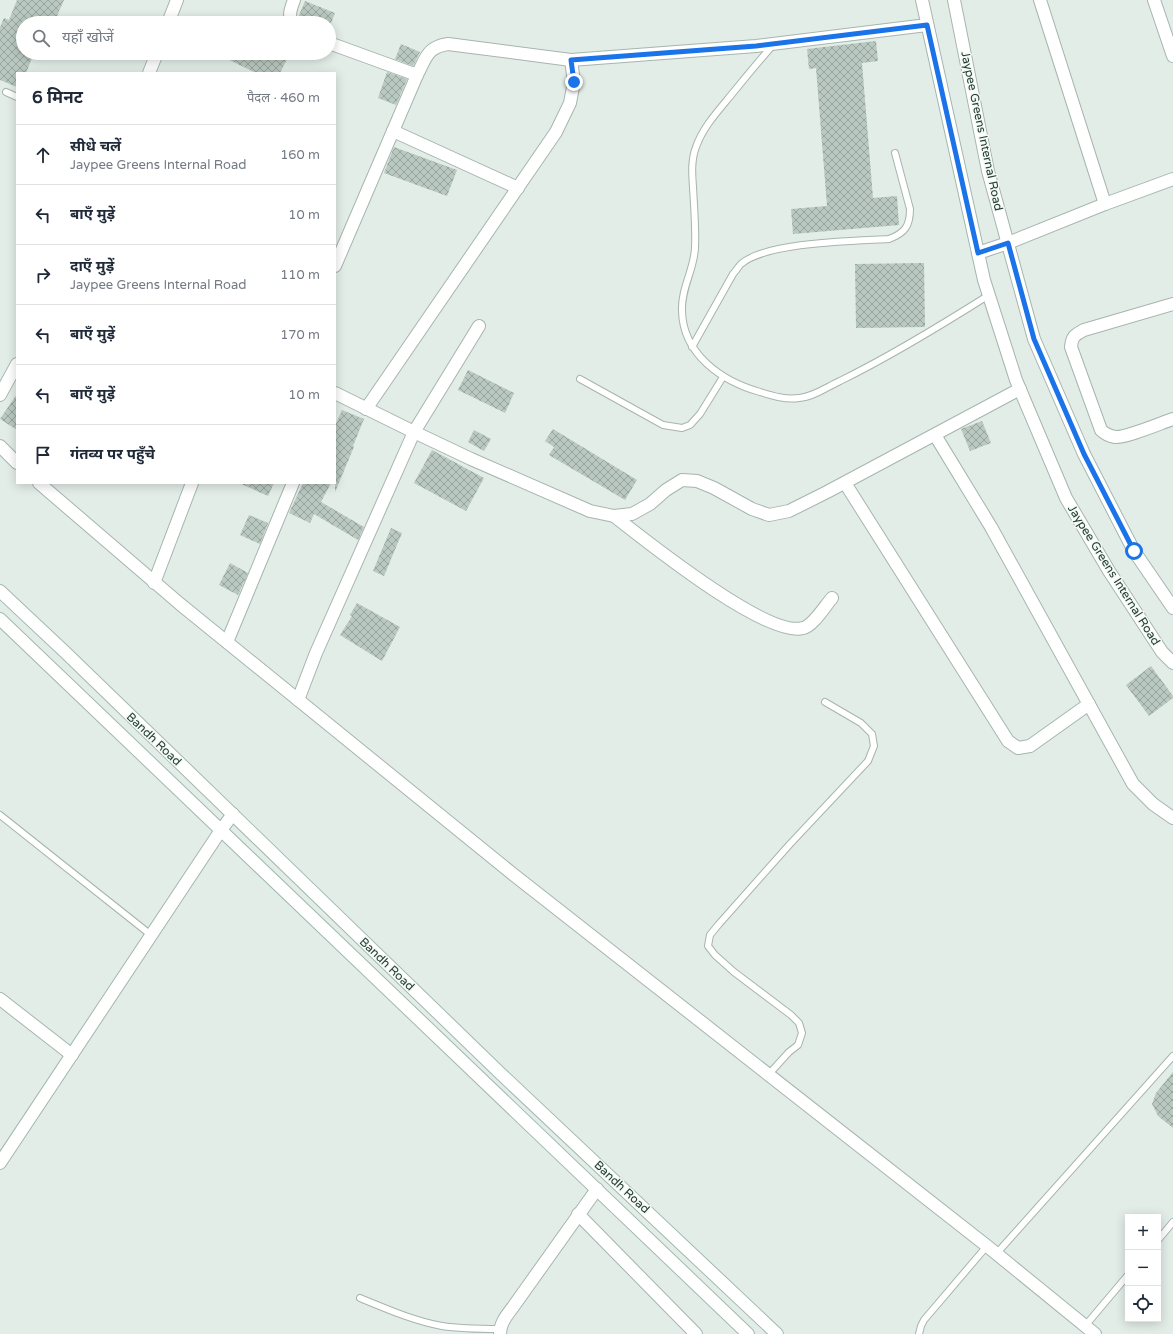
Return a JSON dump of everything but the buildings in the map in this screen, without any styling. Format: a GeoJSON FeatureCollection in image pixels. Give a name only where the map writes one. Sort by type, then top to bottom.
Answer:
{"type":"FeatureCollection","features":[{"type":"Feature","properties":{"kind":"street"},"geometry":{"type":"LineString","coordinates":[[170,16],[176,0]]}},
{"type":"Feature","properties":{"kind":"street"},"geometry":{"type":"LineString","coordinates":[[290,16],[294,0]]}},
{"type":"Feature","properties":{"kind":"street","name":"Jaypee Greens Internal Road"},"geometry":{"type":"LineString","coordinates":[[922,0],[984,280],[1020,389],[1066,498],[1109,571],[1162,652],[1173,664]]}},
{"type":"Feature","properties":{"kind":"street","name":"Jaypee Greens Internal Road"},"geometry":{"type":"LineString","coordinates":[[954,0],[988,171],[1034,339],[1084,454],[1134,551],[1173,608]]}},
{"type":"Feature","properties":{"kind":"street"},"geometry":{"type":"LineString","coordinates":[[1040,0],[1105,204]]}},
{"type":"Feature","properties":{"kind":"street"},"geometry":{"type":"LineString","coordinates":[[1154,0],[1173,56]]}},
{"type":"Feature","properties":{"kind":"street"},"geometry":{"type":"LineString","coordinates":[[336,264],[417,75],[427,56],[432,50],[439,46],[448,44],[571,60],[773,44],[927,25]]}},
{"type":"Feature","properties":{"kind":"street"},"geometry":{"type":"LineString","coordinates":[[336,46],[417,75]]}},
{"type":"Feature","properties":{"kind":"street"},"geometry":{"type":"LineString","coordinates":[[149,72],[154,60]]}},
{"type":"Feature","properties":{"kind":"street"},"geometry":{"type":"LineString","coordinates":[[366,409],[556,132],[570,103],[574,82],[571,60]]}},
{"type":"Feature","properties":{"kind":"street"},"geometry":{"type":"LineString","coordinates":[[393,131],[518,188]]}},
{"type":"Feature","properties":{"kind":"street"},"geometry":{"type":"LineString","coordinates":[[978,253],[1008,243],[1105,204],[1173,179]]}},
{"type":"Feature","properties":{"kind":"street"},"geometry":{"type":"LineString","coordinates":[[1173,304],[1084,330],[1071,340],[1071,347],[1101,430],[1107,435],[1116,437],[1127,435],[1173,419]]}},
{"type":"Feature","properties":{"kind":"street"},"geometry":{"type":"LineString","coordinates":[[298,700],[316,653],[414,432],[479,326]]}},
{"type":"Feature","properties":{"kind":"street"},"geometry":{"type":"LineString","coordinates":[[0,395],[16,366]]}},
{"type":"Feature","properties":{"kind":"street"},"geometry":{"type":"LineString","coordinates":[[336,394],[414,432],[590,511],[614,516],[632,514],[650,504],[666,490],[682,480],[697,481],[714,488],[752,509],[769,515],[789,511],[845,483],[1020,389]]}},
{"type":"Feature","properties":{"kind":"street"},"geometry":{"type":"LineString","coordinates":[[935,435],[991,527],[1133,784],[1153,804],[1173,818]]}},
{"type":"Feature","properties":{"kind":"street"},"geometry":{"type":"LineString","coordinates":[[0,446],[16,462]]}},
{"type":"Feature","properties":{"kind":"street"},"geometry":{"type":"LineString","coordinates":[[845,483],[1008,741],[1018,748],[1030,746],[1089,704]]}},
{"type":"Feature","properties":{"kind":"street"},"geometry":{"type":"LineString","coordinates":[[40,484],[154,583],[514,875],[987,1246],[1095,1334]]}},
{"type":"Feature","properties":{"kind":"street"},"geometry":{"type":"LineString","coordinates":[[154,583],[192,484]]}},
{"type":"Feature","properties":{"kind":"street"},"geometry":{"type":"LineString","coordinates":[[227,642],[293,484]]}},
{"type":"Feature","properties":{"kind":"street"},"geometry":{"type":"LineString","coordinates":[[614,516],[687,572],[724,597],[781,626],[802,629],[810,625],[832,598]]}},
{"type":"Feature","properties":{"kind":"street","name":"Bandh Road"},"geometry":{"type":"LineString","coordinates":[[0,591],[501,1074],[777,1334]]}},
{"type":"Feature","properties":{"kind":"street","name":"Bandh Road"},"geometry":{"type":"LineString","coordinates":[[0,619],[748,1334]]}},
{"type":"Feature","properties":{"kind":"street"},"geometry":{"type":"LineString","coordinates":[[0,1163],[233,814]]}},
{"type":"Feature","properties":{"kind":"street"},"geometry":{"type":"LineString","coordinates":[[0,999],[72,1055]]}},
{"type":"Feature","properties":{"kind":"street"},"geometry":{"type":"LineString","coordinates":[[500,1331],[504,1321],[513,1307],[597,1189]]}},
{"type":"Feature","properties":{"kind":"street"},"geometry":{"type":"LineString","coordinates":[[578,1214],[696,1334]]}},
{"type":"Feature","properties":{"kind":"lane"},"geometry":{"type":"LineString","coordinates":[[773,44],[712,118],[700,136],[695,149],[692,166],[695,248],[693,262],[684,288],[682,312],[684,329],[692,347],[707,365],[723,377],[743,388],[788,399],[801,398],[814,394],[868,368],[989,295]]}},
{"type":"Feature","properties":{"kind":"lane"},"geometry":{"type":"LineString","coordinates":[[6,92],[16,97]]}},
{"type":"Feature","properties":{"kind":"lane"},"geometry":{"type":"LineString","coordinates":[[692,347],[733,274],[742,263],[774,250],[809,244],[889,238],[899,235],[905,229],[910,218],[910,209],[895,153]]}},
{"type":"Feature","properties":{"kind":"lane"},"geometry":{"type":"LineString","coordinates":[[580,379],[663,425],[682,428],[690,425],[700,414],[723,377]]}},
{"type":"Feature","properties":{"kind":"lane"},"geometry":{"type":"LineString","coordinates":[[769,1074],[789,1052],[798,1045],[802,1034],[799,1023],[791,1015],[729,968],[715,956],[708,946],[710,935],[719,924],[790,844],[868,761],[874,746],[872,734],[861,724],[825,702]]}},
{"type":"Feature","properties":{"kind":"lane"},"geometry":{"type":"LineString","coordinates":[[0,815],[151,935]]}},
{"type":"Feature","properties":{"kind":"lane"},"geometry":{"type":"LineString","coordinates":[[997,1254],[1173,1056]]}},
{"type":"Feature","properties":{"kind":"lane"},"geometry":{"type":"LineString","coordinates":[[1161,1236],[1173,1222]]}},
{"type":"Feature","properties":{"kind":"lane"},"geometry":{"type":"LineString","coordinates":[[919,1334],[920,1326],[924,1320],[987,1246]]}},
{"type":"Feature","properties":{"kind":"lane"},"geometry":{"type":"LineString","coordinates":[[1085,1326],[1125,1279]]}},
{"type":"Feature","properties":{"kind":"lane"},"geometry":{"type":"LineString","coordinates":[[360,1298],[416,1320],[442,1326],[500,1331]]}},
{"type":"Feature","properties":{"kind":"route"},"geometry":{"type":"LineString","coordinates":[[574,82],[571,60],[756,46],[927,25],[978,253],[1008,243],[1034,339],[1084,454],[1134,551]]}}]}
